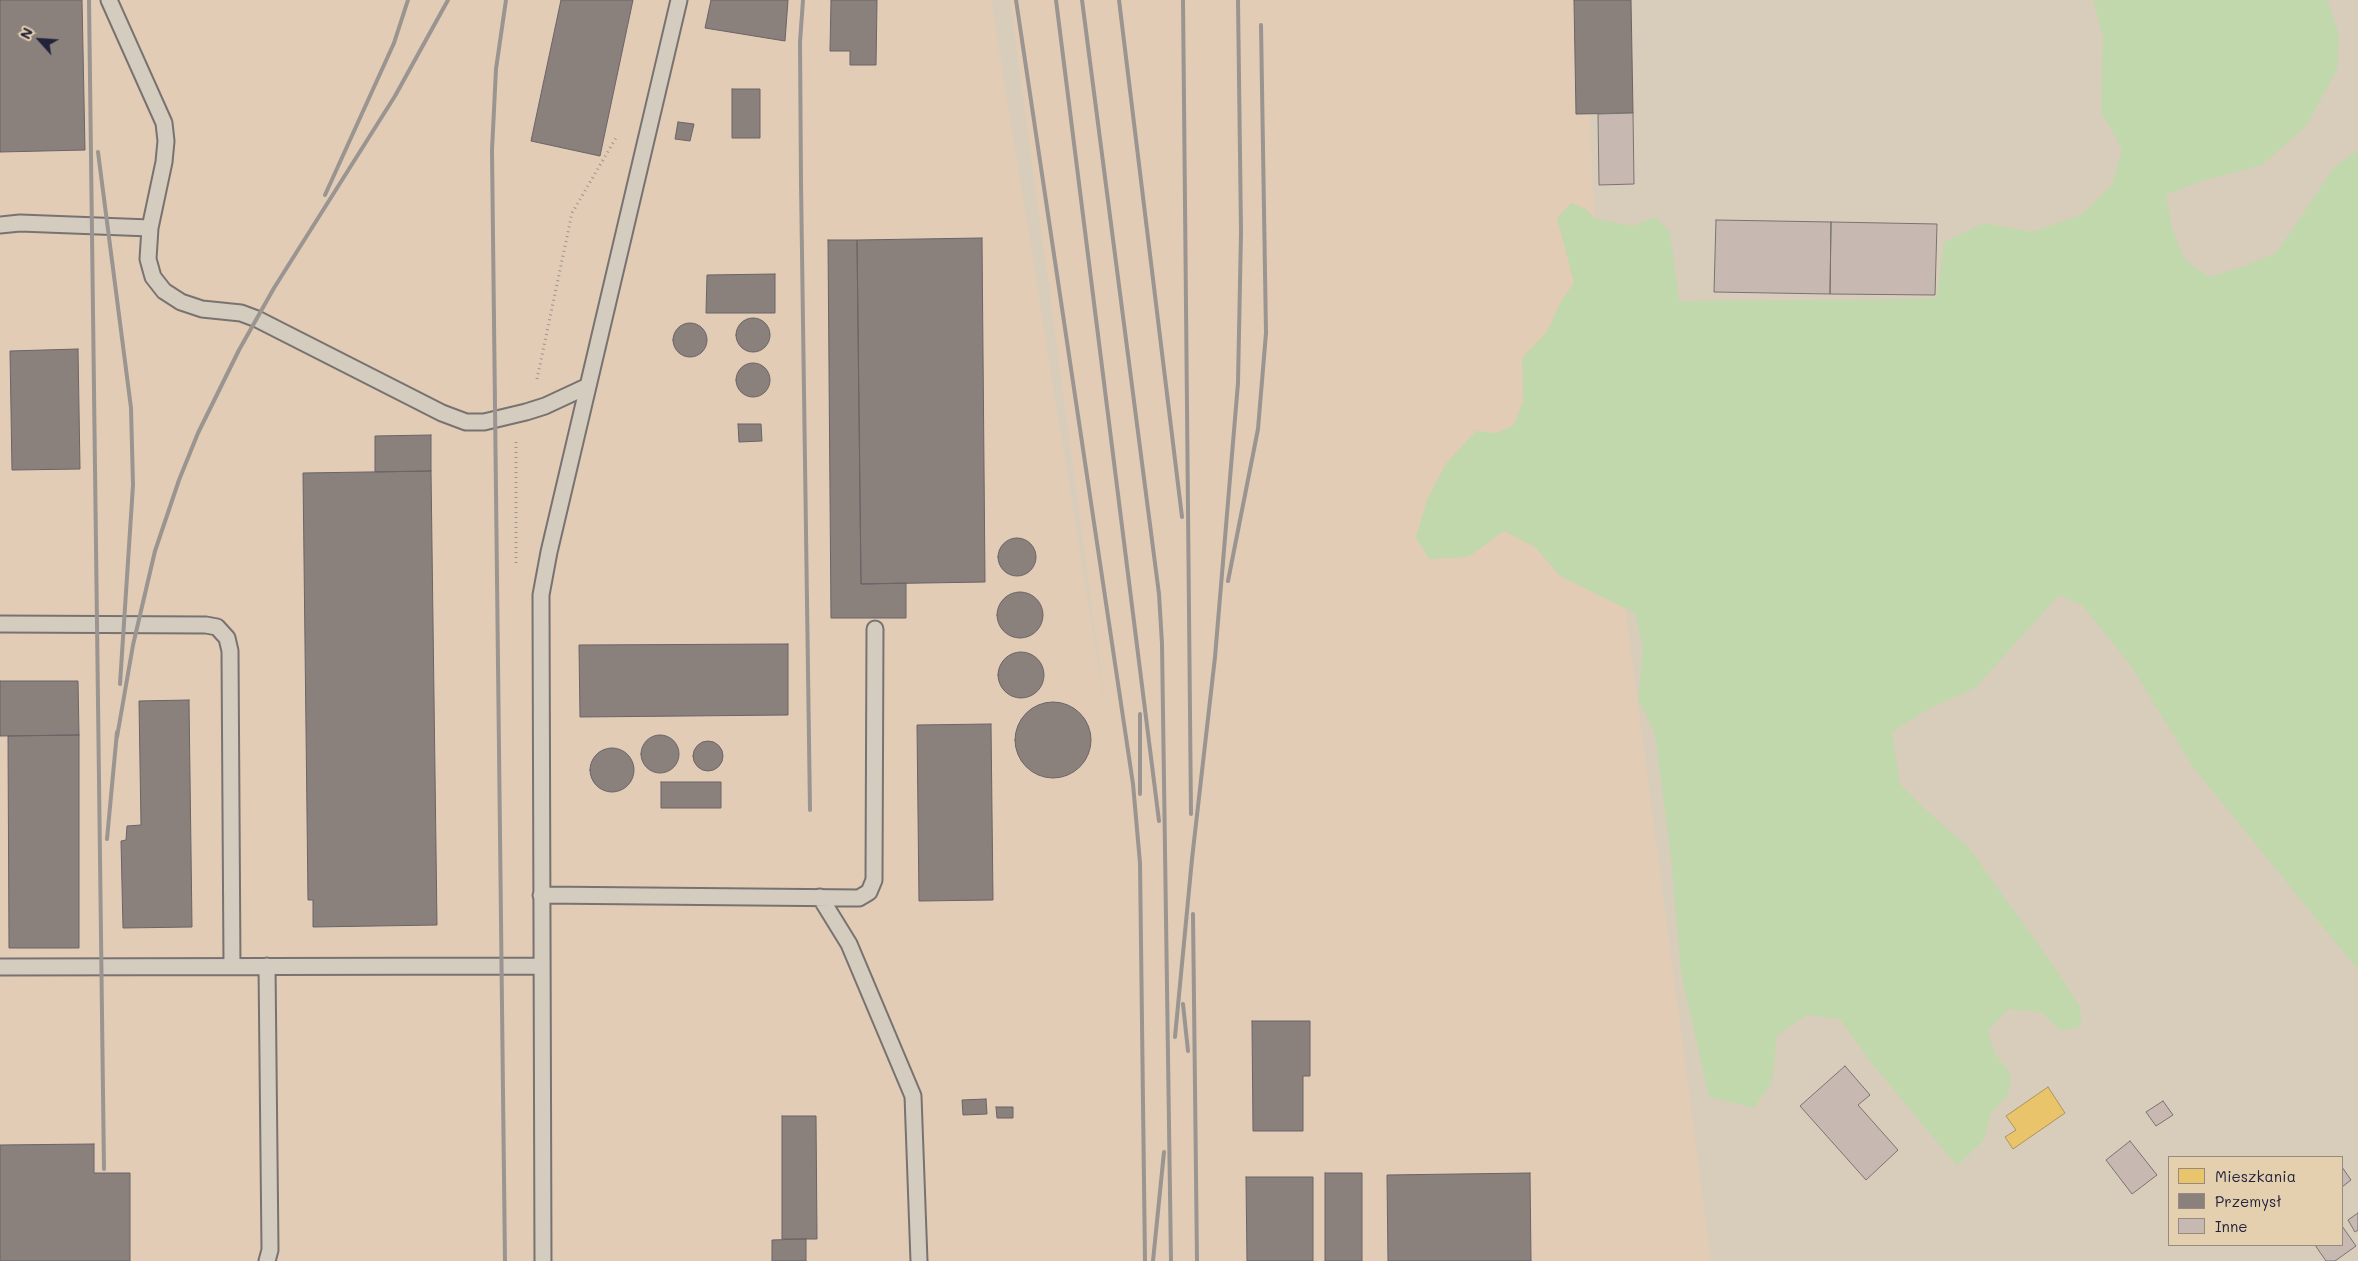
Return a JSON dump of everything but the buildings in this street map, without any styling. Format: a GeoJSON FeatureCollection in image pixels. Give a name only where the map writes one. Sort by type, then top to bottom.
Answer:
{"type":"FeatureCollection","features":[{"type":"Feature","properties":{"kind":"lane"},"geometry":{"type":"LineString","coordinates":[[108,0],[164,123],[166,141],[164,162],[150,228],[148,251],[149,270],[164,292],[181,302],[202,309],[241,313],[454,419],[466,422],[496,420],[545,406],[588,386]]}},
{"type":"Feature","properties":{"kind":"lane"},"geometry":{"type":"LineString","coordinates":[[543,1261],[541,594],[549,552],[679,0]]}},
{"type":"Feature","properties":{"kind":"lane"},"geometry":{"type":"LineString","coordinates":[[0,225],[20,223],[150,228]]}},
{"type":"Feature","properties":{"kind":"lane"},"geometry":{"type":"LineString","coordinates":[[0,624],[206,625],[217,627],[226,638],[230,651],[232,966]]}},
{"type":"Feature","properties":{"kind":"lane"},"geometry":{"type":"LineString","coordinates":[[541,895],[859,898],[869,892],[874,880],[875,629]]}},
{"type":"Feature","properties":{"kind":"lane"},"geometry":{"type":"LineString","coordinates":[[820,897],[849,944],[913,1096],[918,1261]]}},
{"type":"Feature","properties":{"kind":"lane"},"geometry":{"type":"LineString","coordinates":[[267,966],[270,1250],[267,1261]]}},
{"type":"Feature","properties":{"kind":"lane"},"geometry":{"type":"LineString","coordinates":[[0,967],[541,966]]}},
{"type":"Feature","properties":{"kind":"shaded area"},"geometry":{"type":"Polygon","coordinates":[[[0,0],[991,0],[1108,726],[1010,0],[1584,0],[1606,460],[1711,1261],[0,1261],[0,0]]]}},
{"type":"Feature","properties":{"kind":"green space"},"geometry":{"type":"Polygon","coordinates":[[[2093,0],[2327,0],[2339,34],[2337,70],[2306,126],[2262,165],[2198,182],[2166,195],[2172,228],[2184,259],[2209,277],[2245,266],[2277,252],[2335,166],[2358,151],[2358,970],[2193,767],[2131,666],[2083,606],[2059,595],[1975,688],[1930,708],[1892,732],[1900,784],[1969,848],[2053,965],[2080,1007],[2082,1026],[2061,1031],[2041,1012],[2008,1009],[1988,1031],[1994,1052],[2011,1075],[2008,1095],[1991,1114],[1984,1140],[1957,1166],[1870,1061],[1840,1019],[1807,1015],[1777,1035],[1772,1082],[1754,1108],[1709,1097],[1681,972],[1671,858],[1655,733],[1638,699],[1643,647],[1635,613],[1560,576],[1535,547],[1504,531],[1468,557],[1429,559],[1416,537],[1427,500],[1445,465],[1476,431],[1496,433],[1514,425],[1523,401],[1522,358],[1547,332],[1560,303],[1574,283],[1557,218],[1571,203],[1586,209],[1595,219],[1633,226],[1656,217],[1670,232],[1679,301],[1922,299],[1937,297],[1944,242],[1984,223],[2032,232],[2081,215],[2112,185],[2122,149],[2101,112],[2103,35],[2093,0]]]}},
{"type":"Feature","properties":{"kind":"railway"},"geometry":{"type":"LineString","coordinates":[[89,0],[104,1169]]}},
{"type":"Feature","properties":{"kind":"railway"},"geometry":{"type":"LineString","coordinates":[[325,195],[394,43],[408,0]]}},
{"type":"Feature","properties":{"kind":"railway"},"geometry":{"type":"LineString","coordinates":[[117,737],[133,645],[155,551],[179,480],[198,433],[239,350],[274,288],[395,96],[448,0]]}},
{"type":"Feature","properties":{"kind":"railway"},"geometry":{"type":"LineString","coordinates":[[505,1261],[492,150],[496,69],[506,0]]}},
{"type":"Feature","properties":{"kind":"railway"},"geometry":{"type":"LineString","coordinates":[[803,0],[800,42],[801,183],[810,810]]}},
{"type":"Feature","properties":{"kind":"railway"},"geometry":{"type":"LineString","coordinates":[[1016,0],[1133,784],[1140,863],[1145,1261]]}},
{"type":"Feature","properties":{"kind":"railway"},"geometry":{"type":"LineString","coordinates":[[1056,0],[1159,821]]}},
{"type":"Feature","properties":{"kind":"railway"},"geometry":{"type":"LineString","coordinates":[[1082,0],[1159,594],[1162,644],[1171,1261]]}},
{"type":"Feature","properties":{"kind":"railway"},"geometry":{"type":"LineString","coordinates":[[1119,0],[1182,517]]}},
{"type":"Feature","properties":{"kind":"railway"},"geometry":{"type":"LineString","coordinates":[[1183,0],[1191,814]]}},
{"type":"Feature","properties":{"kind":"railway"},"geometry":{"type":"LineString","coordinates":[[1175,1037],[1192,859],[1215,657],[1238,383],[1241,232],[1238,0]]}},
{"type":"Feature","properties":{"kind":"railway"},"geometry":{"type":"LineString","coordinates":[[1228,581],[1258,429],[1266,333],[1261,25]]}},
{"type":"Feature","properties":{"kind":"railway"},"geometry":{"type":"LineString","coordinates":[[98,152],[131,408],[133,485],[120,684]]}},
{"type":"Feature","properties":{"kind":"railway"},"geometry":{"type":"LineString","coordinates":[[1140,714],[1140,794]]}},
{"type":"Feature","properties":{"kind":"railway"},"geometry":{"type":"LineString","coordinates":[[107,839],[117,732]]}},
{"type":"Feature","properties":{"kind":"railway"},"geometry":{"type":"LineString","coordinates":[[1193,914],[1197,1261]]}},
{"type":"Feature","properties":{"kind":"railway"},"geometry":{"type":"LineString","coordinates":[[1183,1004],[1188,1051]]}},
{"type":"Feature","properties":{"kind":"railway"},"geometry":{"type":"LineString","coordinates":[[1153,1261],[1164,1152]]}}]}
